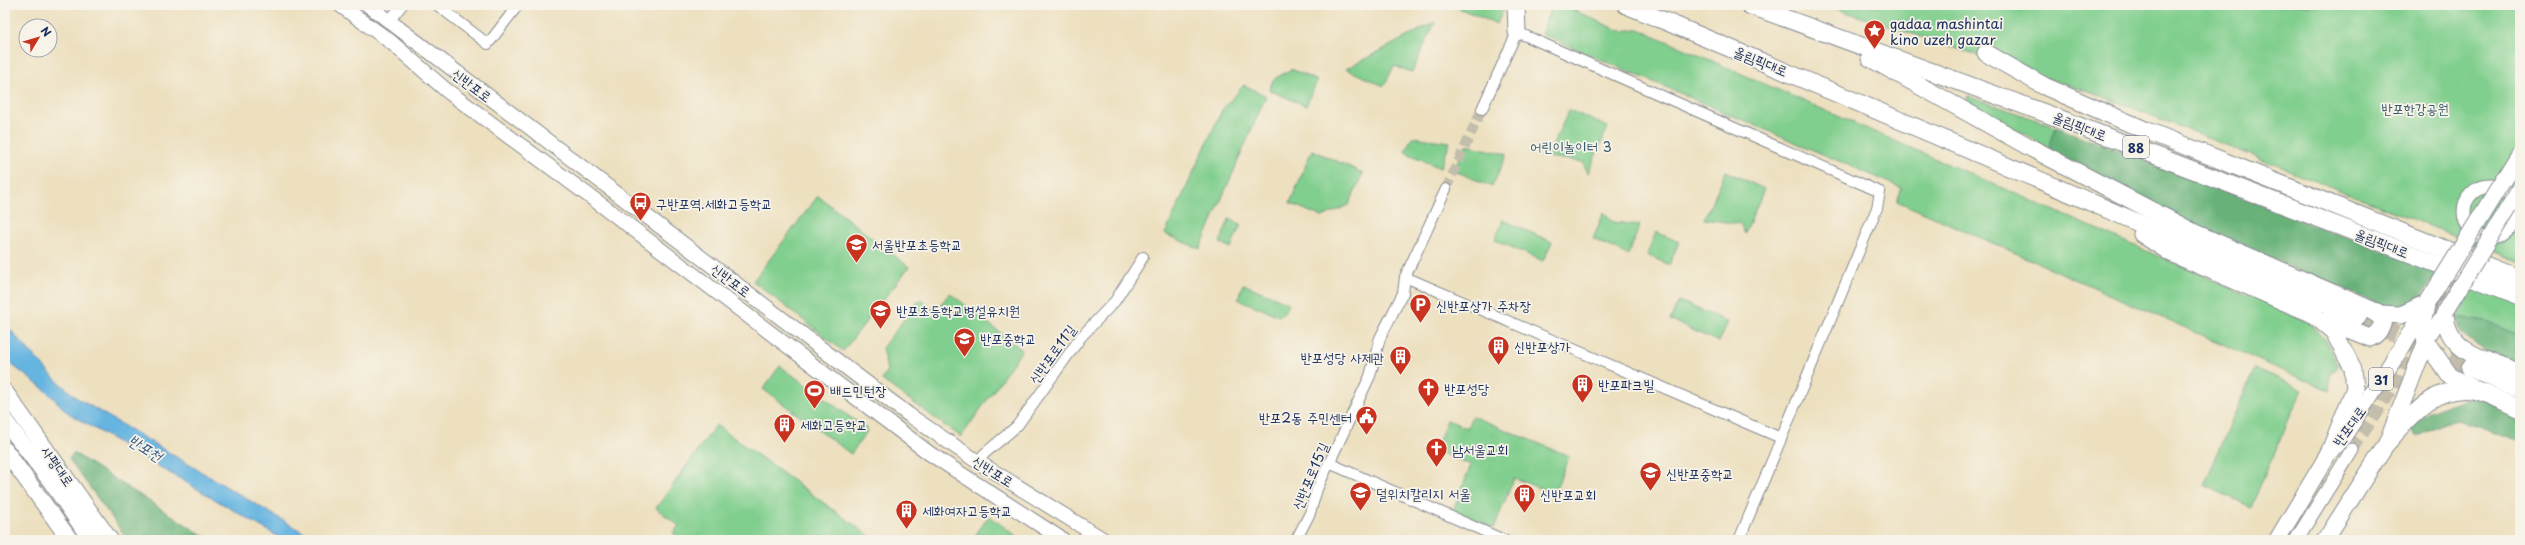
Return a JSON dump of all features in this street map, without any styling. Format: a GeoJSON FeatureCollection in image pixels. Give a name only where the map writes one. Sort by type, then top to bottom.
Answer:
{"type":"FeatureCollection","features":[{"type":"Feature","properties":{"kind":"highway"},"geometry":{"type":"LineString","coordinates":[[1516,5],[1517,32]]}},
{"type":"Feature","properties":{"kind":"highway","name":"올림픽대로"},"geometry":{"type":"LineString","coordinates":[[1626,5],[1800,77],[2098,206],[2363,312]]}},
{"type":"Feature","properties":{"kind":"highway","name":"올림픽대로"},"geometry":{"type":"LineString","coordinates":[[1749,5],[1819,29],[2306,212],[2520,296]]}},
{"type":"Feature","properties":{"kind":"highway"},"geometry":{"type":"LineString","coordinates":[[1819,29],[2033,150],[2195,234],[2363,312],[2383,318],[2380,330],[2370,338],[2171,253],[2098,206]]}},
{"type":"Feature","properties":{"kind":"highway"},"geometry":{"type":"LineString","coordinates":[[1986,54],[2044,86],[2145,130],[2499,272],[2520,279]]}},
{"type":"Feature","properties":{"kind":"highway"},"geometry":{"type":"LineString","coordinates":[[2145,130],[2306,212]]}},
{"type":"Feature","properties":{"kind":"highway"},"geometry":{"type":"LineString","coordinates":[[2380,242],[2499,272]]}},
{"type":"Feature","properties":{"kind":"highway"},"geometry":{"type":"LineString","coordinates":[[2363,312],[2401,315],[2427,303]]}},
{"type":"Feature","properties":{"kind":"highway"},"geometry":{"type":"LineString","coordinates":[[2427,303],[2422,323],[2426,342],[2441,366],[2458,381],[2477,391],[2520,409]]}},
{"type":"Feature","properties":{"kind":"highway"},"geometry":{"type":"LineString","coordinates":[[2445,311],[2448,332],[2469,360],[2520,373]]}},
{"type":"Feature","properties":{"kind":"highway"},"geometry":{"type":"LineString","coordinates":[[2313,314],[2327,325],[2340,339],[2350,360],[2355,377],[2354,395],[2330,451]]}},
{"type":"Feature","properties":{"kind":"highway"},"geometry":{"type":"LineString","coordinates":[[2458,381],[2452,370],[2452,361],[2456,354],[2520,390]]}},
{"type":"Feature","properties":{"kind":"highway"},"geometry":{"type":"LineString","coordinates":[[2388,443],[2410,416],[2431,401],[2457,391],[2477,391]]}},
{"type":"Feature","properties":{"kind":"main road","name":"신반포로"},"geometry":{"type":"LineString","coordinates":[[340,5],[391,42],[446,90],[611,212],[929,453],[1063,540]]}},
{"type":"Feature","properties":{"kind":"main road","name":"신반포로"},"geometry":{"type":"LineString","coordinates":[[368,5],[909,415],[978,462],[1104,540]]}},
{"type":"Feature","properties":{"kind":"main road","name":"반포대로"},"geometry":{"type":"LineString","coordinates":[[2277,540],[2330,451],[2343,437],[2398,354],[2427,303],[2520,153]]}},
{"type":"Feature","properties":{"kind":"main road","name":"31"},"geometry":{"type":"LineString","coordinates":[[2445,311],[2520,189]]}},
{"type":"Feature","properties":{"kind":"main road","name":"31"},"geometry":{"type":"LineString","coordinates":[[2325,540],[2388,443],[2426,342]]}},
{"type":"Feature","properties":{"kind":"main road","name":"사평대로"},"geometry":{"type":"LineString","coordinates":[[5,392],[110,540]]}},
{"type":"Feature","properties":{"kind":"main road"},"geometry":{"type":"LineString","coordinates":[[6,422],[52,483],[91,540]]}},
{"type":"Feature","properties":{"kind":"main road"},"geometry":{"type":"LineString","coordinates":[[5,450],[70,540]]}},
{"type":"Feature","properties":{"kind":"street"},"geometry":{"type":"LineString","coordinates":[[389,21],[402,5]]}},
{"type":"Feature","properties":{"kind":"street"},"geometry":{"type":"LineString","coordinates":[[437,5],[488,44],[518,5]]}},
{"type":"Feature","properties":{"kind":"street"},"geometry":{"type":"LineString","coordinates":[[1482,109],[1517,32],[1880,192],[1877,208],[1739,540]]}},
{"type":"Feature","properties":{"kind":"street","name":"신반포로15길"},"geometry":{"type":"LineString","coordinates":[[1296,540],[1310,513],[1317,489],[1370,376],[1380,338],[1402,293],[1405,277],[1446,189]]}},
{"type":"Feature","properties":{"kind":"street","name":"신반포로11길"},"geometry":{"type":"LineString","coordinates":[[978,462],[984,454],[1017,426],[1080,337],[1115,301],[1144,257]]}},
{"type":"Feature","properties":{"kind":"street"},"geometry":{"type":"LineString","coordinates":[[1405,277],[1781,438]]}},
{"type":"Feature","properties":{"kind":"street","name":"31"},"geometry":{"type":"LineString","coordinates":[[2426,342],[2445,311]]}},
{"type":"Feature","properties":{"kind":"street","name":"반포대로"},"geometry":{"type":"LineString","coordinates":[[2296,540],[2352,450]]}},
{"type":"Feature","properties":{"kind":"street"},"geometry":{"type":"LineString","coordinates":[[1329,463],[1504,540]]}},
{"type":"Feature","properties":{"kind":"green space"},"geometry":{"type":"Polygon","coordinates":[[[1451,5],[1505,5],[1497,24],[1451,5]]]}},
{"type":"Feature","properties":{"kind":"green space"},"geometry":{"type":"Polygon","coordinates":[[[1552,5],[1562,5],[1620,31],[1639,29],[2311,323],[2326,341],[2338,366],[2334,371],[2331,371],[2329,391],[1897,201],[1902,188],[1541,34],[1552,5]]]}},
{"type":"Feature","properties":{"kind":"green space","name":"반포한강공원"},"geometry":{"type":"Polygon","coordinates":[[[1825,5],[2520,5],[2520,262],[2110,99],[1825,5]]]}},
{"type":"Feature","properties":{"kind":"green space"},"geometry":{"type":"Polygon","coordinates":[[[1435,22],[1412,72],[1394,66],[1384,86],[1346,69],[1435,22]]]}},
{"type":"Feature","properties":{"kind":"green space"},"geometry":{"type":"Polygon","coordinates":[[[1291,69],[1317,81],[1306,106],[1269,90],[1273,80],[1291,69]]]}},
{"type":"Feature","properties":{"kind":"green space"},"geometry":{"type":"Polygon","coordinates":[[[1244,85],[1266,96],[1200,249],[1165,234],[1222,110],[1244,85]]]}},
{"type":"Feature","properties":{"kind":"green space"},"geometry":{"type":"Polygon","coordinates":[[[1968,96],[2056,127],[2049,148],[1965,101],[1968,96]]]}},
{"type":"Feature","properties":{"kind":"green space","name":"어린이놀이터 3"},"geometry":{"type":"Polygon","coordinates":[[[1569,110],[1608,127],[1588,173],[1583,162],[1547,157],[1569,110]]]}},
{"type":"Feature","properties":{"kind":"green space"},"geometry":{"type":"Polygon","coordinates":[[[2056,127],[2438,272],[2429,286],[2418,298],[2405,305],[2388,308],[2150,206],[2049,148],[2056,127]]]}},
{"type":"Feature","properties":{"kind":"green space"},"geometry":{"type":"Polygon","coordinates":[[[1412,137],[1450,142],[1440,168],[1405,152],[1412,137]]]}},
{"type":"Feature","properties":{"kind":"green space"},"geometry":{"type":"Polygon","coordinates":[[[1466,145],[1507,154],[1492,187],[1453,170],[1466,145]]]}},
{"type":"Feature","properties":{"kind":"green space"},"geometry":{"type":"Polygon","coordinates":[[[1312,150],[1363,173],[1349,205],[1322,217],[1290,203],[1312,150]]]}},
{"type":"Feature","properties":{"kind":"green space"},"geometry":{"type":"Polygon","coordinates":[[[1726,171],[1764,189],[1745,234],[1740,224],[1704,219],[1726,171]]]}},
{"type":"Feature","properties":{"kind":"green space"},"geometry":{"type":"Polygon","coordinates":[[[818,196],[909,267],[843,351],[753,281],[818,196]]]}},
{"type":"Feature","properties":{"kind":"green space"},"geometry":{"type":"Polygon","coordinates":[[[1604,212],[1613,222],[1640,225],[1628,255],[1593,239],[1604,212]]]}},
{"type":"Feature","properties":{"kind":"green space"},"geometry":{"type":"Polygon","coordinates":[[[1229,219],[1241,224],[1231,248],[1220,243],[1229,219]]]}},
{"type":"Feature","properties":{"kind":"green space"},"geometry":{"type":"Polygon","coordinates":[[[1503,220],[1552,242],[1543,261],[1495,240],[1503,220]]]}},
{"type":"Feature","properties":{"kind":"green space"},"geometry":{"type":"Polygon","coordinates":[[[1656,232],[1679,242],[1669,265],[1647,255],[1656,232]]]}},
{"type":"Feature","properties":{"kind":"green space"},"geometry":{"type":"Polygon","coordinates":[[[1243,284],[1289,303],[1287,309],[1279,316],[1238,299],[1243,284]]]}},
{"type":"Feature","properties":{"kind":"green space"},"geometry":{"type":"Polygon","coordinates":[[[2475,285],[2520,305],[2520,334],[2494,324],[2457,317],[2475,285]]]}},
{"type":"Feature","properties":{"kind":"green space"},"geometry":{"type":"Polygon","coordinates":[[[950,293],[1022,350],[961,437],[882,380],[887,370],[882,348],[920,299],[935,311],[950,293]]]}},
{"type":"Feature","properties":{"kind":"green space"},"geometry":{"type":"Polygon","coordinates":[[[1679,301],[1728,322],[1719,342],[1670,320],[1679,301]]]}},
{"type":"Feature","properties":{"kind":"green space"},"geometry":{"type":"Polygon","coordinates":[[[2457,317],[2494,324],[2520,334],[2520,365],[2483,350],[2461,333],[2457,317]]]}},
{"type":"Feature","properties":{"kind":"green space","name":"배드민턴장"},"geometry":{"type":"Polygon","coordinates":[[[780,366],[868,430],[851,454],[763,389],[780,366]]]}},
{"type":"Feature","properties":{"kind":"green space"},"geometry":{"type":"Polygon","coordinates":[[[2255,368],[2302,389],[2251,507],[2204,485],[2255,368]]]}},
{"type":"Feature","properties":{"kind":"green space"},"geometry":{"type":"Polygon","coordinates":[[[2476,396],[2520,413],[2520,442],[2458,420],[2444,423],[2417,437],[2410,428],[2432,412],[2458,401],[2476,396]]]}},
{"type":"Feature","properties":{"kind":"green space"},"geometry":{"type":"Polygon","coordinates":[[[1472,416],[1569,456],[1554,494],[1514,478],[1494,528],[1453,511],[1471,465],[1435,450],[1447,420],[1467,428],[1472,416]]]}},
{"type":"Feature","properties":{"kind":"green space"},"geometry":{"type":"Polygon","coordinates":[[[716,425],[875,540],[684,540],[673,533],[679,526],[656,508],[716,425]]]}},
{"type":"Feature","properties":{"kind":"green space"},"geometry":{"type":"Polygon","coordinates":[[[73,453],[210,540],[128,540],[69,459],[73,453]]]}},
{"type":"Feature","properties":{"kind":"green space"},"geometry":{"type":"Polygon","coordinates":[[[989,516],[1022,540],[972,540],[989,516]]]}},
{"type":"Feature","properties":{"kind":"water","name":"반포천"},"geometry":{"type":"Polygon","coordinates":[[[5,324],[55,379],[77,398],[316,540],[284,540],[68,413],[45,390],[11,364],[5,356],[5,324]]]}},
{"type":"Feature","properties":{"kind":"tunnel"},"geometry":{"type":"LineString","coordinates":[[1446,189],[1482,109]]}},
{"type":"Feature","properties":{"kind":"tunnel"},"geometry":{"type":"LineString","coordinates":[[2352,450],[2406,365],[2461,265]]}},
{"type":"Feature","properties":{"kind":"tunnel"},"geometry":{"type":"LineString","coordinates":[[2358,317],[2470,368]]}},
{"type":"Feature","properties":{"kind":"place","name":"gadaa mashintai kino uzeh gazar"},"geometry":{"type":"Point","coordinates":[1875,50]}},
{"type":"Feature","properties":{"kind":"place","name":"구반포역.세화고등학교"},"geometry":{"type":"Point","coordinates":[641,222]}},
{"type":"Feature","properties":{"kind":"place","name":"서울반포초등학교"},"geometry":{"type":"Point","coordinates":[856,264]}},
{"type":"Feature","properties":{"kind":"place","name":"신반포상가 주차장"},"geometry":{"type":"Point","coordinates":[1420,324]}},
{"type":"Feature","properties":{"kind":"place","name":"반포초등학교병설유치원"},"geometry":{"type":"Point","coordinates":[881,330]}},
{"type":"Feature","properties":{"kind":"place","name":"반포중학교"},"geometry":{"type":"Point","coordinates":[965,358]}},
{"type":"Feature","properties":{"kind":"place","name":"신반포상가"},"geometry":{"type":"Point","coordinates":[1498,366]}},
{"type":"Feature","properties":{"kind":"place","name":"반포성당 사제관"},"geometry":{"type":"Point","coordinates":[1400,376]}},
{"type":"Feature","properties":{"kind":"place","name":"반포파크빌"},"geometry":{"type":"Point","coordinates":[1582,404]}},
{"type":"Feature","properties":{"kind":"place","name":"반포성당"},"geometry":{"type":"Point","coordinates":[1428,408]}},
{"type":"Feature","properties":{"kind":"place","name":"배드민턴장"},"geometry":{"type":"Point","coordinates":[815,410]}},
{"type":"Feature","properties":{"kind":"place","name":"반포2동 주민센터"},"geometry":{"type":"Point","coordinates":[1367,436]}},
{"type":"Feature","properties":{"kind":"place","name":"세화고등학교"},"geometry":{"type":"Point","coordinates":[785,444]}},
{"type":"Feature","properties":{"kind":"place","name":"남서울교회"},"geometry":{"type":"Point","coordinates":[1436,468]}},
{"type":"Feature","properties":{"kind":"place","name":"신반포중학교"},"geometry":{"type":"Point","coordinates":[1650,492]}},
{"type":"Feature","properties":{"kind":"place","name":"덜위치칼리지 서울"},"geometry":{"type":"Point","coordinates":[1360,512]}},
{"type":"Feature","properties":{"kind":"place","name":"신반포교회"},"geometry":{"type":"Point","coordinates":[1524,514]}},
{"type":"Feature","properties":{"kind":"place","name":"세화여자고등학교"},"geometry":{"type":"Point","coordinates":[906,530]}}]}
